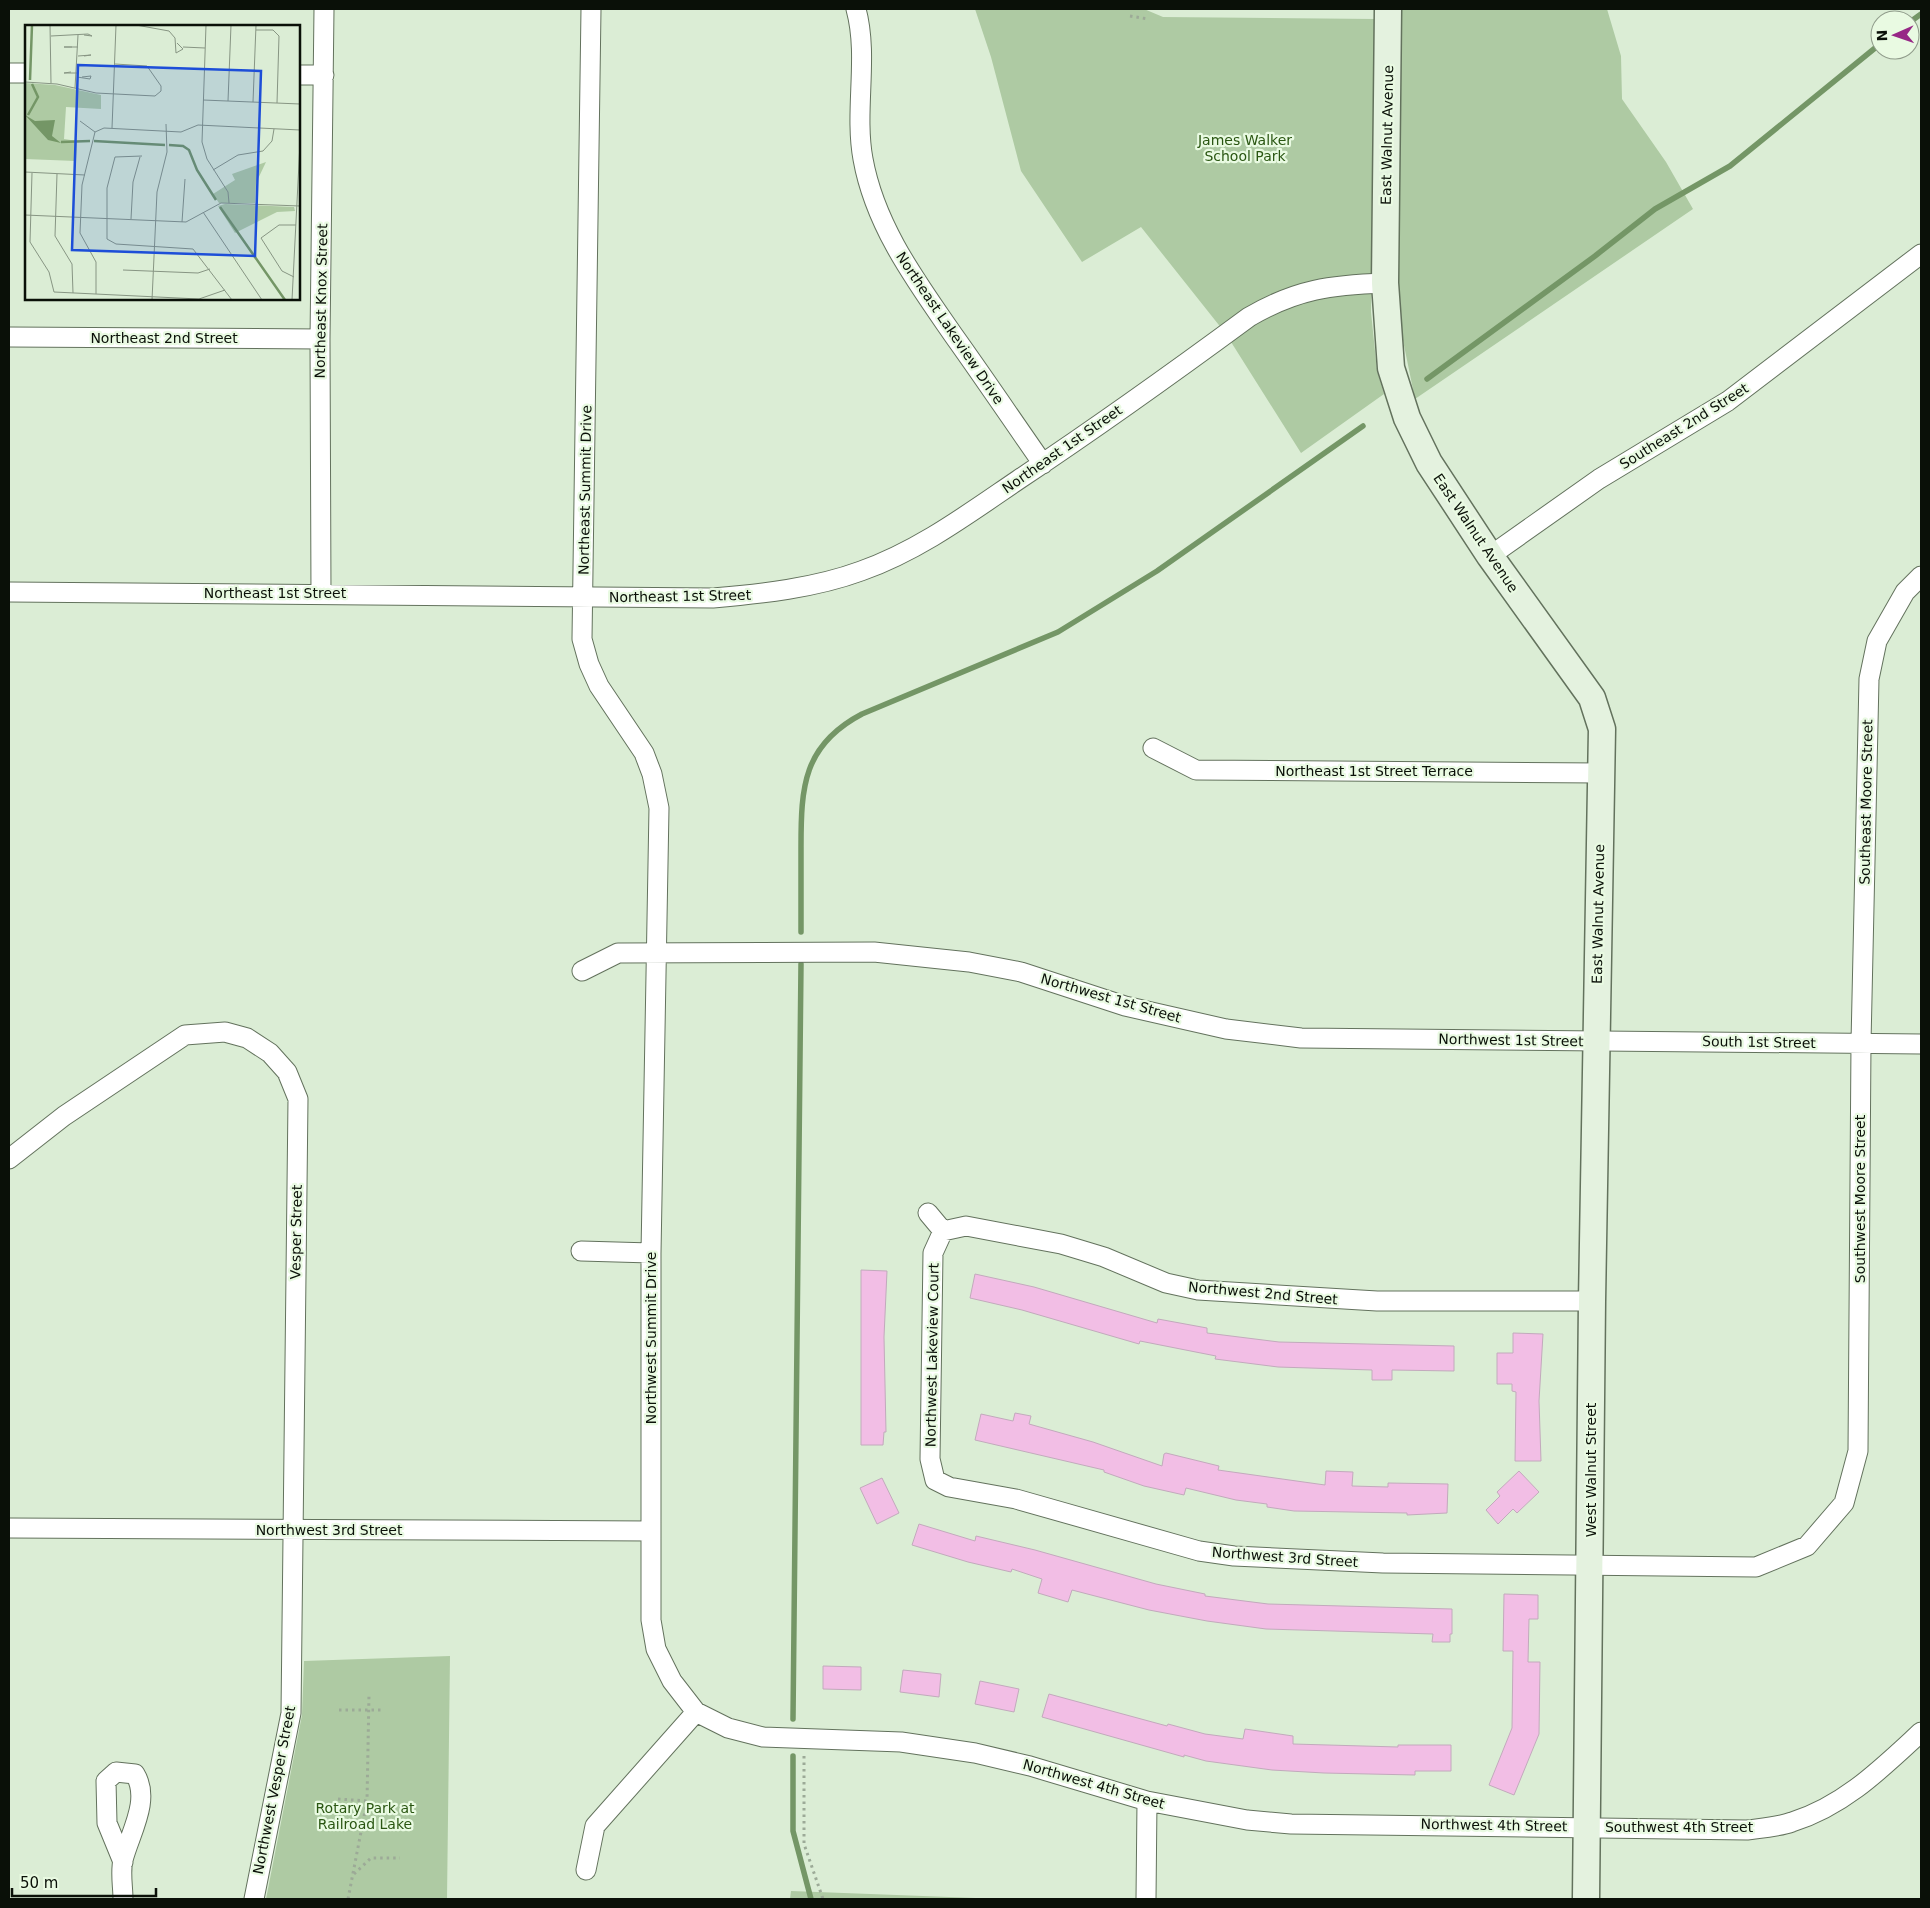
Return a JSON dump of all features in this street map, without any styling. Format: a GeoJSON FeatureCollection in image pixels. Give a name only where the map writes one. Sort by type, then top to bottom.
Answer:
{"type":"FeatureCollection","features":[{"type":"Feature","properties":{"kind":"street","name":"Northeast Knox Street"},"geometry":{"type":"LineString","coordinates":[[321,594],[320,339],[324,9]]}},
{"type":"Feature","properties":{"kind":"street","name":"Northeast Summit Drive"},"geometry":{"type":"LineString","coordinates":[[591,9],[582,639],[589,664],[599,686],[644,753],[652,774],[659,808],[656,952]]}},
{"type":"Feature","properties":{"kind":"street","name":"Northeast Lakeview Drive"},"geometry":{"type":"LineString","coordinates":[[856,9],[861,28],[859,121],[863,160],[879,213],[903,261],[1042,464]]}},
{"type":"Feature","properties":{"kind":"street","name":"East Walnut Avenue"},"geometry":{"type":"LineString","coordinates":[[1388,9],[1385,283],[1391,368],[1407,418],[1429,463],[1490,556],[1592,698],[1602,729],[1596,1040]]}},
{"type":"Feature","properties":{"kind":"street"},"geometry":{"type":"LineString","coordinates":[[9,72],[25,73]]}},
{"type":"Feature","properties":{"kind":"street"},"geometry":{"type":"LineString","coordinates":[[300,74],[324,75]]}},
{"type":"Feature","properties":{"kind":"street","name":"Southeast 2nd Street"},"geometry":{"type":"LineString","coordinates":[[1490,556],[1599,479],[1728,401],[1921,254]]}},
{"type":"Feature","properties":{"kind":"street","name":"Northeast 1st Street"},"geometry":{"type":"LineString","coordinates":[[9,592],[713,598],[762,594],[861,571],[934,537],[1042,464],[1249,317],[1272,304],[1299,293],[1339,284],[1385,283]]}},
{"type":"Feature","properties":{"kind":"street","name":"Northeast 2nd Street"},"geometry":{"type":"LineString","coordinates":[[9,337],[320,339]]}},
{"type":"Feature","properties":{"kind":"street","name":"Southeast Moore Street"},"geometry":{"type":"LineString","coordinates":[[1861,1043],[1869,679],[1877,641],[1904,592],[1921,576]]}},
{"type":"Feature","properties":{"kind":"street","name":"Northeast 1st Street Terrace"},"geometry":{"type":"LineString","coordinates":[[1153,748],[1196,770],[1600,772]]}},
{"type":"Feature","properties":{"kind":"street","name":"Northwest Summit Drive"},"geometry":{"type":"LineString","coordinates":[[656,952],[651,1254],[651,1620],[656,1649],[672,1681],[696,1712]]}},
{"type":"Feature","properties":{"kind":"street","name":"Northwest 1st Street"},"geometry":{"type":"LineString","coordinates":[[582,971],[618,953],[874,952],[970,962],[1021,972],[1125,1006],[1226,1029],[1300,1038],[1596,1040]]}},
{"type":"Feature","properties":{"kind":"street","name":"Vesper Street"},"geometry":{"type":"LineString","coordinates":[[9,1159],[64,1116],[185,1035],[225,1032],[247,1038],[270,1053],[288,1072],[298,1098],[292,1530]]}},
{"type":"Feature","properties":{"kind":"street","name":"South 1st Street"},"geometry":{"type":"LineString","coordinates":[[1596,1040],[1921,1044]]}},
{"type":"Feature","properties":{"kind":"street","name":"West Walnut Street"},"geometry":{"type":"LineString","coordinates":[[1586,1899],[1596,1040]]}},
{"type":"Feature","properties":{"kind":"street","name":"Southwest Moore Street"},"geometry":{"type":"LineString","coordinates":[[1591,1566],[1756,1566],[1807,1546],[1844,1502],[1858,1451],[1861,1043]]}},
{"type":"Feature","properties":{"kind":"street"},"geometry":{"type":"LineString","coordinates":[[928,1213],[943,1231]]}},
{"type":"Feature","properties":{"kind":"street","name":"Northwest 2nd Street"},"geometry":{"type":"LineString","coordinates":[[943,1231],[966,1226],[1060,1244],[1104,1257],[1166,1283],[1207,1290],[1377,1301],[1592,1301]]}},
{"type":"Feature","properties":{"kind":"street","name":"Northwest Lakeview Court"},"geometry":{"type":"LineString","coordinates":[[943,1231],[933,1253],[930,1459],[935,1480],[958,1489]]}},
{"type":"Feature","properties":{"kind":"street"},"geometry":{"type":"LineString","coordinates":[[581,1251],[651,1254]]}},
{"type":"Feature","properties":{"kind":"street","name":"Northwest 3rd Street"},"geometry":{"type":"LineString","coordinates":[[958,1489],[1016,1499],[1199,1551],[1234,1556],[1374,1562],[1591,1566]]}},
{"type":"Feature","properties":{"kind":"street","name":"Northwest 3rd Street"},"geometry":{"type":"LineString","coordinates":[[9,1528],[650,1531]]}},
{"type":"Feature","properties":{"kind":"street","name":"Northwest Vesper Street"},"geometry":{"type":"LineString","coordinates":[[254,1899],[291,1713],[292,1530]]}},
{"type":"Feature","properties":{"kind":"street"},"geometry":{"type":"LineString","coordinates":[[586,1870],[595,1826],[696,1712]]}},
{"type":"Feature","properties":{"kind":"street","name":"Northwest 4th Street"},"geometry":{"type":"LineString","coordinates":[[696,1712],[728,1728],[763,1737],[901,1742],[975,1752],[1030,1766],[1147,1801],[1247,1820],[1291,1824],[1587,1826]]}},
{"type":"Feature","properties":{"kind":"street","name":"Southwest 4th Street"},"geometry":{"type":"LineString","coordinates":[[1587,1826],[1747,1830],[1791,1823],[1825,1810],[1861,1786],[1921,1732]]}},
{"type":"Feature","properties":{"kind":"street"},"geometry":{"type":"LineString","coordinates":[[1146,1899],[1147,1801]]}},
{"type":"Feature","properties":{"kind":"street"},"geometry":{"type":"LineString","coordinates":[[123,1862],[123,1899]]}},
{"type":"Feature","properties":{"kind":"path"},"geometry":{"type":"LineString","coordinates":[[1130,16],[1148,20]]}},
{"type":"Feature","properties":{"kind":"path"},"geometry":{"type":"LineString","coordinates":[[348,1899],[367,1801],[369,1694]]}},
{"type":"Feature","properties":{"kind":"path"},"geometry":{"type":"LineString","coordinates":[[339,1710],[383,1710]]}},
{"type":"Feature","properties":{"kind":"path"},"geometry":{"type":"LineString","coordinates":[[804,1738],[804,1844],[823,1899]]}},
{"type":"Feature","properties":{"kind":"path"},"geometry":{"type":"LineString","coordinates":[[338,1799],[367,1801]]}},
{"type":"Feature","properties":{"kind":"path"},"geometry":{"type":"LineString","coordinates":[[353,1874],[371,1858],[400,1858]]}},
{"type":"Feature","properties":{"kind":"green space","name":"James Walker School Park"},"geometry":{"type":"Polygon","coordinates":[[[975,9],[1144,9],[1163,17],[1375,19],[1371,312],[1377,371],[1384,394],[1301,453],[1226,334],[1141,227],[1082,262],[1021,171],[991,57],[975,9]]]}},
{"type":"Feature","properties":{"kind":"green space"},"geometry":{"type":"Polygon","coordinates":[[[1398,9],[1607,9],[1621,56],[1622,99],[1666,162],[1693,209],[1415,399],[1400,326],[1395,190],[1398,9]]]}},
{"type":"Feature","properties":{"kind":"green space","name":"Rotary Park at Railroad Lake"},"geometry":{"type":"Polygon","coordinates":[[[450,1656],[447,1899],[266,1899],[302,1715],[304,1661],[450,1656]]]}},
{"type":"Feature","properties":{"kind":"green space"},"geometry":{"type":"Polygon","coordinates":[[[791,1891],[1002,1899],[790,1899],[791,1891]]]}},
{"type":"Feature","properties":{"kind":"building"},"geometry":{"type":"Polygon","coordinates":[[[861,1270],[887,1271],[884,1337],[886,1432],[884,1432],[883,1445],[861,1445],[861,1270]]]}},
{"type":"Feature","properties":{"kind":"building"},"geometry":{"type":"Polygon","coordinates":[[[975,1274],[1034,1287],[1157,1323],[1158,1319],[1207,1328],[1207,1333],[1279,1342],[1454,1346],[1454,1371],[1392,1370],[1392,1380],[1372,1380],[1372,1370],[1278,1367],[1215,1359],[1216,1356],[1140,1341],[1139,1344],[1022,1310],[970,1298],[975,1274]]]}},
{"type":"Feature","properties":{"kind":"building"},"geometry":{"type":"Polygon","coordinates":[[[1513,1333],[1543,1334],[1539,1401],[1541,1461],[1515,1461],[1516,1392],[1512,1391],[1512,1384],[1497,1384],[1497,1353],[1513,1353],[1513,1333]]]}},
{"type":"Feature","properties":{"kind":"building"},"geometry":{"type":"Polygon","coordinates":[[[1015,1413],[1031,1416],[1029,1424],[1093,1442],[1162,1466],[1164,1454],[1166,1453],[1219,1466],[1218,1470],[1325,1485],[1326,1471],[1353,1472],[1352,1486],[1388,1487],[1388,1483],[1448,1484],[1447,1513],[1407,1515],[1407,1513],[1294,1511],[1267,1507],[1267,1504],[1236,1500],[1186,1488],[1184,1495],[1144,1486],[1104,1472],[1104,1470],[975,1440],[981,1414],[1013,1421],[1015,1413]]]}},
{"type":"Feature","properties":{"kind":"building"},"geometry":{"type":"Polygon","coordinates":[[[1519,1471],[1539,1492],[1517,1513],[1513,1509],[1498,1524],[1486,1510],[1500,1496],[1497,1492],[1519,1471]]]}},
{"type":"Feature","properties":{"kind":"building"},"geometry":{"type":"Polygon","coordinates":[[[882,1478],[899,1513],[877,1524],[860,1488],[882,1478]]]}},
{"type":"Feature","properties":{"kind":"building"},"geometry":{"type":"Polygon","coordinates":[[[919,1524],[975,1541],[976,1536],[1035,1550],[1156,1584],[1205,1594],[1205,1596],[1268,1604],[1452,1609],[1452,1634],[1450,1634],[1450,1642],[1432,1642],[1433,1634],[1266,1629],[1207,1621],[1149,1610],[1072,1590],[1068,1602],[1038,1593],[1042,1579],[1012,1569],[1011,1572],[968,1562],[912,1545],[919,1524]]]}},
{"type":"Feature","properties":{"kind":"building"},"geometry":{"type":"Polygon","coordinates":[[[1504,1594],[1538,1595],[1538,1619],[1529,1619],[1528,1662],[1540,1662],[1539,1734],[1514,1795],[1489,1785],[1512,1728],[1513,1651],[1503,1651],[1504,1594]]]}},
{"type":"Feature","properties":{"kind":"building"},"geometry":{"type":"Polygon","coordinates":[[[823,1666],[861,1667],[861,1690],[823,1689],[823,1666]]]}},
{"type":"Feature","properties":{"kind":"building"},"geometry":{"type":"Polygon","coordinates":[[[903,1670],[941,1674],[939,1697],[900,1692],[903,1670]]]}},
{"type":"Feature","properties":{"kind":"building"},"geometry":{"type":"Polygon","coordinates":[[[980,1681],[1019,1689],[1014,1712],[975,1704],[980,1681]]]}},
{"type":"Feature","properties":{"kind":"building"},"geometry":{"type":"Polygon","coordinates":[[[1049,1694],[1167,1726],[1168,1724],[1205,1734],[1243,1739],[1245,1729],[1293,1736],[1293,1744],[1398,1747],[1398,1745],[1451,1745],[1451,1771],[1415,1771],[1415,1775],[1324,1773],[1272,1770],[1206,1761],[1184,1755],[1184,1757],[1042,1717],[1049,1694]]]}},
{"type":"Feature","properties":{"kind":"waterway"},"geometry":{"type":"LineString","coordinates":[[1427,379],[1595,256],[1655,209],[1730,166],[1870,52]]}},
{"type":"Feature","properties":{"kind":"waterway"},"geometry":{"type":"LineString","coordinates":[[801,932],[801,825],[805,787],[809,770],[817,754],[828,739],[842,726],[862,714],[1058,632],[1157,571],[1363,426]]}},
{"type":"Feature","properties":{"kind":"waterway"},"geometry":{"type":"LineString","coordinates":[[793,1719],[801,964]]}},
{"type":"Feature","properties":{"kind":"waterway"},"geometry":{"type":"LineString","coordinates":[[793,1756],[793,1831],[811,1899]]}}]}
